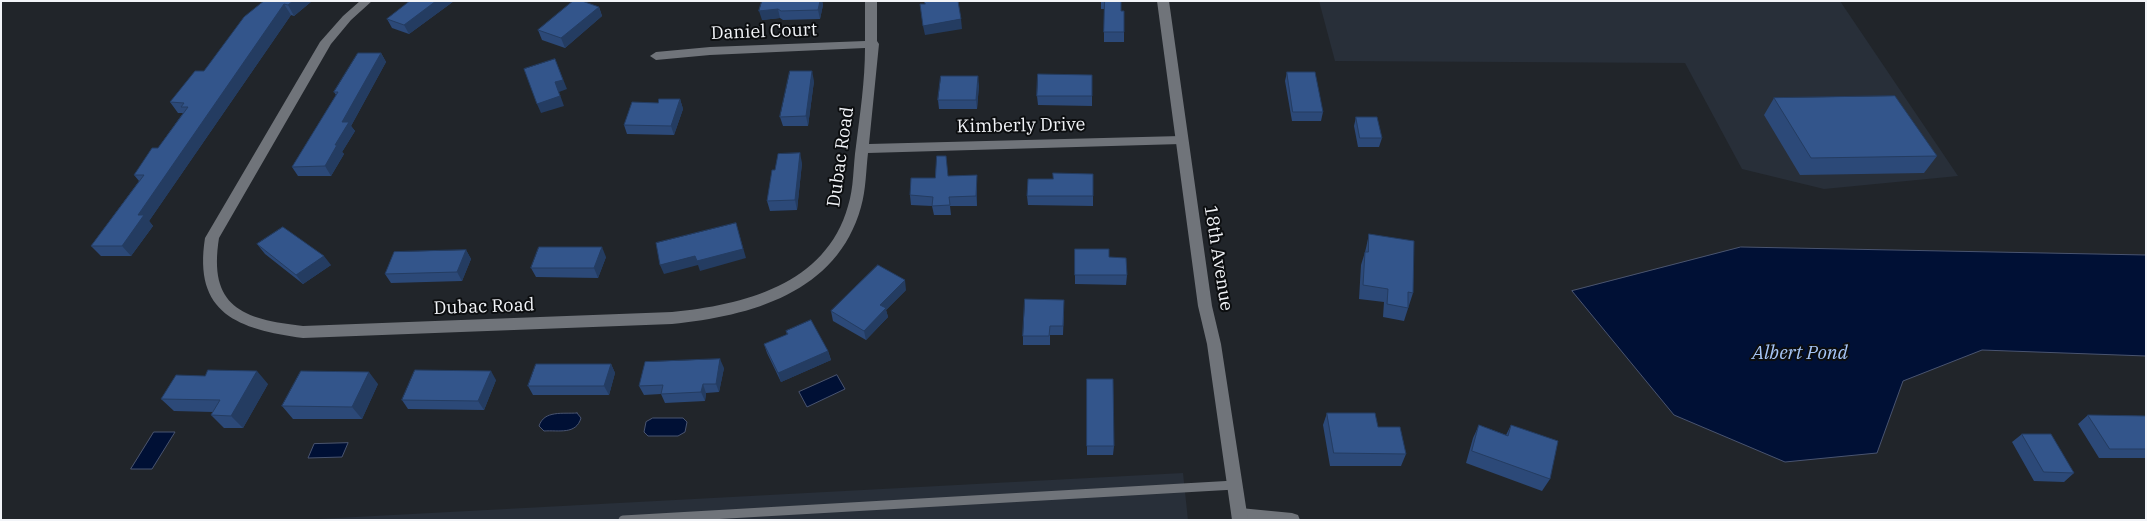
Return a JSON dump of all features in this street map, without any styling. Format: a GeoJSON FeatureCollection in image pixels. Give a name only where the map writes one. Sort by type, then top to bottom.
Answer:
{"type":"FeatureCollection","features":[{"type":"Feature","properties":{"kind":"street","name":"Dubac Road"},"geometry":{"type":"LineString","coordinates":[[367,1],[347,18],[326,42],[218,224],[212,238],[207,269],[210,283],[217,297],[232,312],[252,323],[278,330],[333,331],[672,318],[720,314],[750,306],[772,297],[804,278],[836,248],[851,219],[855,206],[873,44],[872,1]]}},
{"type":"Feature","properties":{"kind":"street","name":"18th Avenue"},"geometry":{"type":"LineString","coordinates":[[1163,1],[1205,306],[1214,344],[1240,517]]}},
{"type":"Feature","properties":{"kind":"street","name":"Daniel Court"},"geometry":{"type":"LineString","coordinates":[[656,56],[873,44]]}},
{"type":"Feature","properties":{"kind":"street","name":"Kimberly Drive"},"geometry":{"type":"LineString","coordinates":[[862,149],[1181,140]]}},
{"type":"Feature","properties":{"kind":"street"},"geometry":{"type":"LineString","coordinates":[[1240,517],[1292,520]]}},
{"type":"Feature","properties":{"kind":"lane"},"geometry":{"type":"LineString","coordinates":[[623,520],[1235,485]]}},
{"type":"Feature","properties":{"kind":"shaded area"},"geometry":{"type":"Polygon","coordinates":[[[1319,1],[1840,1],[1958,176],[1824,189],[1742,169],[1685,63],[1335,61],[1319,1]]]}},
{"type":"Feature","properties":{"kind":"shaded area"},"geometry":{"type":"Polygon","coordinates":[[[1183,473],[1188,520],[299,520],[1183,473]]]}},
{"type":"Feature","properties":{"kind":"water","name":"Albert Pond"},"geometry":{"type":"Polygon","coordinates":[[[1741,247],[2146,255],[2146,356],[1982,350],[1903,381],[1877,453],[1785,462],[1674,415],[1572,291],[1741,247]]]}},
{"type":"Feature","properties":{"kind":"water"},"geometry":{"type":"Polygon","coordinates":[[[837,375],[845,389],[807,407],[799,392],[837,375]]]}},
{"type":"Feature","properties":{"kind":"water"},"geometry":{"type":"Polygon","coordinates":[[[577,413],[581,418],[579,423],[566,431],[544,431],[539,426],[545,417],[550,415],[577,413]]]}},
{"type":"Feature","properties":{"kind":"water"},"geometry":{"type":"Polygon","coordinates":[[[653,418],[683,418],[687,422],[685,432],[678,436],[648,436],[644,432],[646,422],[653,418]]]}},
{"type":"Feature","properties":{"kind":"water"},"geometry":{"type":"Polygon","coordinates":[[[154,432],[175,432],[152,469],[131,469],[154,432]]]}},
{"type":"Feature","properties":{"kind":"water"},"geometry":{"type":"Polygon","coordinates":[[[348,443],[342,457],[308,458],[314,444],[348,443]]]}},
{"type":"Feature","properties":{"kind":"building"},"geometry":{"type":"Polygon","coordinates":[[[264,1],[293,1],[288,5],[284,4],[138,215],[144,215],[122,246],[91,246],[144,175],[134,175],[152,148],[158,148],[188,107],[181,107],[184,103],[170,102],[195,71],[204,71],[244,17],[264,1]]]}},
{"type":"Feature","properties":{"kind":"building"},"geometry":{"type":"Polygon","coordinates":[[[410,1],[436,1],[404,25],[387,19],[410,1]]]}},
{"type":"Feature","properties":{"kind":"building"},"geometry":{"type":"Polygon","coordinates":[[[573,1],[582,1],[599,7],[561,38],[538,30],[573,1]]]}},
{"type":"Feature","properties":{"kind":"building"},"geometry":{"type":"Polygon","coordinates":[[[762,1],[820,1],[818,10],[781,11],[778,9],[759,11],[762,1]]]}},
{"type":"Feature","properties":{"kind":"building"},"geometry":{"type":"Polygon","coordinates":[[[924,1],[958,1],[961,19],[923,26],[920,4],[925,4],[924,1]]]}},
{"type":"Feature","properties":{"kind":"building"},"geometry":{"type":"Polygon","coordinates":[[[1105,1],[1121,1],[1121,11],[1124,11],[1124,32],[1104,32],[1105,1]]]}},
{"type":"Feature","properties":{"kind":"building"},"geometry":{"type":"Polygon","coordinates":[[[358,53],[381,53],[342,122],[349,122],[325,166],[292,167],[338,92],[334,92],[358,53]]]}},
{"type":"Feature","properties":{"kind":"building"},"geometry":{"type":"Polygon","coordinates":[[[555,59],[563,80],[555,82],[560,96],[537,104],[524,69],[555,59]]]}},
{"type":"Feature","properties":{"kind":"building"},"geometry":{"type":"Polygon","coordinates":[[[790,71],[812,71],[806,116],[780,117],[790,71]]]}},
{"type":"Feature","properties":{"kind":"building"},"geometry":{"type":"Polygon","coordinates":[[[1287,72],[1315,72],[1323,112],[1293,112],[1287,72]]]}},
{"type":"Feature","properties":{"kind":"building"},"geometry":{"type":"Polygon","coordinates":[[[1038,74],[1092,75],[1092,96],[1037,96],[1038,74]]]}},
{"type":"Feature","properties":{"kind":"building"},"geometry":{"type":"Polygon","coordinates":[[[941,76],[978,76],[976,100],[938,100],[941,76]]]}},
{"type":"Feature","properties":{"kind":"building"},"geometry":{"type":"Polygon","coordinates":[[[1895,96],[1937,156],[1811,158],[1774,98],[1895,96]]]}},
{"type":"Feature","properties":{"kind":"building"},"geometry":{"type":"Polygon","coordinates":[[[659,99],[680,99],[671,126],[624,125],[632,102],[658,103],[659,99]]]}},
{"type":"Feature","properties":{"kind":"building"},"geometry":{"type":"Polygon","coordinates":[[[1356,117],[1377,117],[1382,138],[1360,138],[1356,117]]]}},
{"type":"Feature","properties":{"kind":"building"},"geometry":{"type":"Polygon","coordinates":[[[800,153],[795,200],[767,201],[772,170],[775,170],[778,154],[800,153]]]}},
{"type":"Feature","properties":{"kind":"building"},"geometry":{"type":"Polygon","coordinates":[[[937,156],[946,156],[948,176],[977,175],[976,196],[949,197],[950,205],[932,206],[933,197],[910,195],[911,178],[935,178],[937,156]]]}},
{"type":"Feature","properties":{"kind":"building"},"geometry":{"type":"Polygon","coordinates":[[[1053,173],[1093,174],[1093,196],[1027,196],[1028,179],[1053,179],[1053,173]]]}},
{"type":"Feature","properties":{"kind":"building"},"geometry":{"type":"Polygon","coordinates":[[[736,223],[743,249],[697,261],[695,256],[660,265],[656,243],[736,223]]]}},
{"type":"Feature","properties":{"kind":"building"},"geometry":{"type":"Polygon","coordinates":[[[283,227],[324,256],[296,275],[257,244],[283,227]]]}},
{"type":"Feature","properties":{"kind":"building"},"geometry":{"type":"Polygon","coordinates":[[[1369,234],[1414,241],[1413,293],[1408,292],[1408,308],[1387,304],[1388,289],[1363,285],[1365,252],[1368,252],[1369,234]]]}},
{"type":"Feature","properties":{"kind":"building"},"geometry":{"type":"Polygon","coordinates":[[[539,247],[602,247],[594,268],[531,268],[539,247]]]}},
{"type":"Feature","properties":{"kind":"building"},"geometry":{"type":"Polygon","coordinates":[[[1075,249],[1109,249],[1109,257],[1126,258],[1127,275],[1075,275],[1075,249]]]}},
{"type":"Feature","properties":{"kind":"building"},"geometry":{"type":"Polygon","coordinates":[[[466,250],[457,272],[385,274],[394,252],[466,250]]]}},
{"type":"Feature","properties":{"kind":"building"},"geometry":{"type":"Polygon","coordinates":[[[878,265],[905,280],[880,305],[886,308],[864,331],[831,311],[878,265]]]}},
{"type":"Feature","properties":{"kind":"building"},"geometry":{"type":"Polygon","coordinates":[[[1025,299],[1064,300],[1063,326],[1050,326],[1049,336],[1023,336],[1025,299]]]}},
{"type":"Feature","properties":{"kind":"building"},"geometry":{"type":"Polygon","coordinates":[[[811,320],[828,351],[778,373],[764,344],[788,334],[786,331],[811,320]]]}},
{"type":"Feature","properties":{"kind":"building"},"geometry":{"type":"Polygon","coordinates":[[[720,359],[716,384],[703,384],[701,392],[661,394],[663,385],[639,386],[645,362],[720,359]]]}},
{"type":"Feature","properties":{"kind":"building"},"geometry":{"type":"Polygon","coordinates":[[[536,364],[611,364],[604,386],[528,386],[536,364]]]}},
{"type":"Feature","properties":{"kind":"building"},"geometry":{"type":"Polygon","coordinates":[[[208,370],[257,371],[231,416],[211,415],[220,400],[161,399],[176,375],[205,376],[208,370]]]}},
{"type":"Feature","properties":{"kind":"building"},"geometry":{"type":"Polygon","coordinates":[[[415,370],[491,371],[478,401],[402,400],[415,370]]]}},
{"type":"Feature","properties":{"kind":"building"},"geometry":{"type":"Polygon","coordinates":[[[301,371],[369,372],[352,407],[282,406],[301,371]]]}},
{"type":"Feature","properties":{"kind":"building"},"geometry":{"type":"Polygon","coordinates":[[[1087,379],[1113,379],[1114,446],[1087,446],[1087,379]]]}},
{"type":"Feature","properties":{"kind":"building"},"geometry":{"type":"Polygon","coordinates":[[[1327,413],[1375,413],[1378,427],[1400,427],[1406,454],[1334,453],[1327,413]]]}},
{"type":"Feature","properties":{"kind":"building"},"geometry":{"type":"Polygon","coordinates":[[[2088,415],[2146,416],[2146,449],[2110,449],[2088,415]]]}},
{"type":"Feature","properties":{"kind":"building"},"geometry":{"type":"Polygon","coordinates":[[[1479,425],[1508,436],[1511,425],[1558,441],[1550,479],[1472,451],[1479,425]]]}},
{"type":"Feature","properties":{"kind":"building"},"geometry":{"type":"Polygon","coordinates":[[[2022,434],[2051,434],[2074,473],[2044,472],[2022,434]]]}}]}
